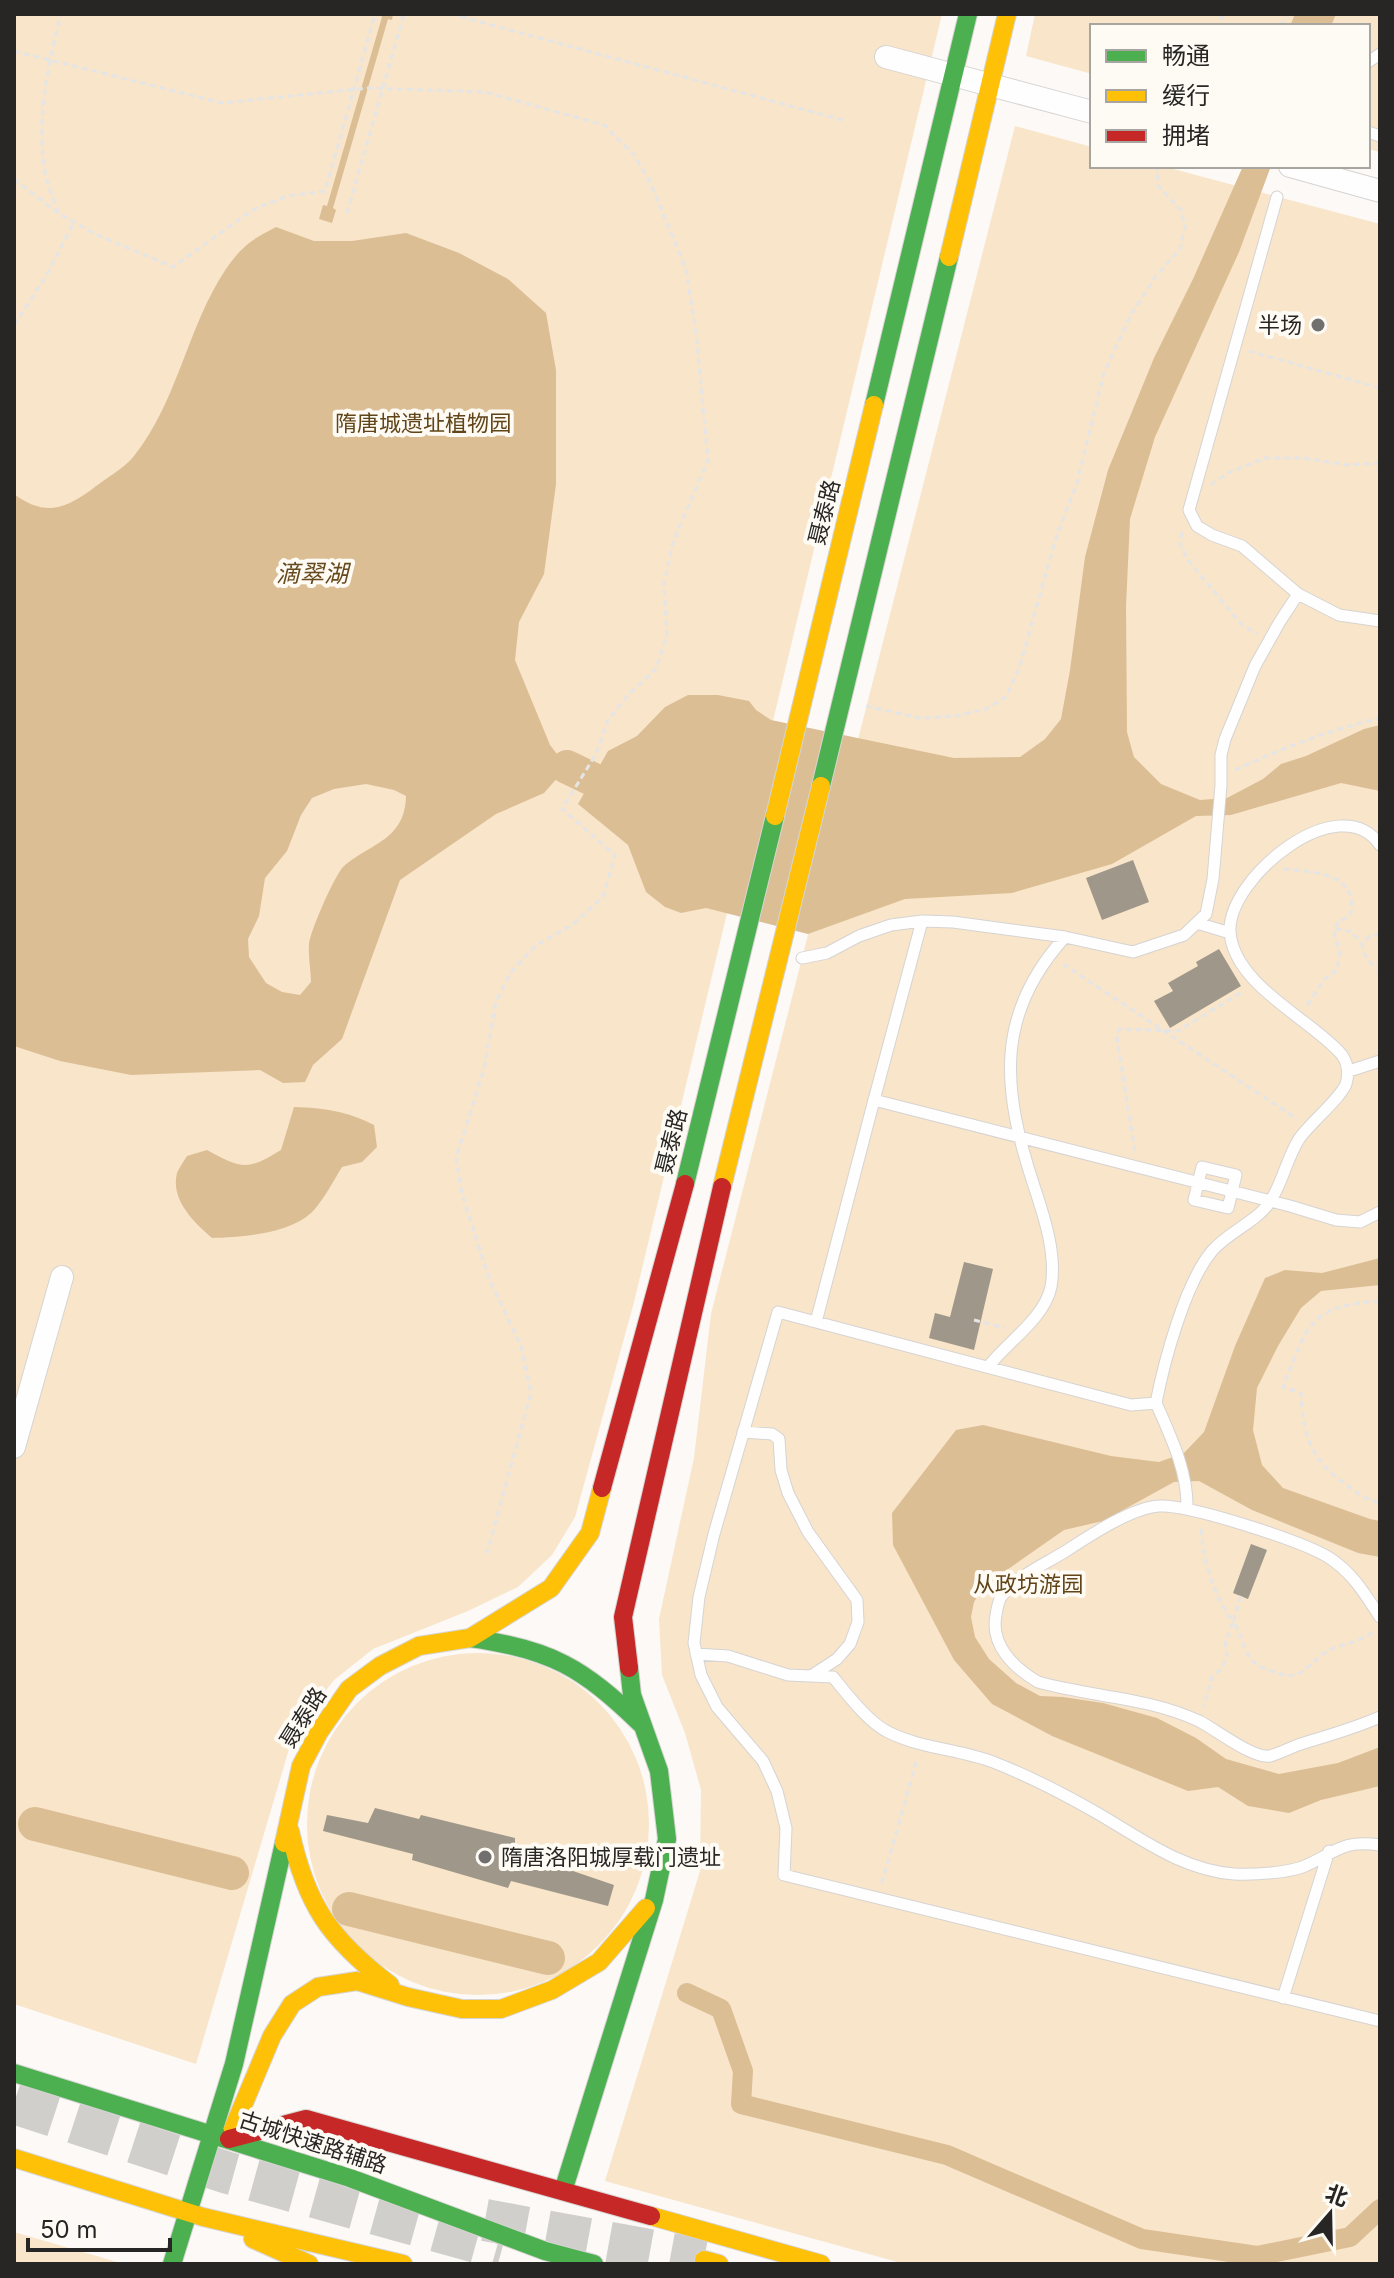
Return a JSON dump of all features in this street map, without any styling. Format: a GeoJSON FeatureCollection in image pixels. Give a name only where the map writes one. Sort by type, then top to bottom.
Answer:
{"type":"FeatureCollection","features":[{"type":"Feature","properties":{"kind":"main road","name":"聂泰路"},"geometry":{"type":"LineString","coordinates":[[220,2136],[301,1766],[319,1732],[349,1689],[380,1666],[419,1646],[470,1638],[551,1588],[590,1533],[710,1086],[968,14]]}},
{"type":"Feature","properties":{"kind":"main road"},"geometry":{"type":"LineString","coordinates":[[563,2191],[654,1900],[667,1839],[659,1771],[632,1695],[623,1617],[705,1252],[804,860],[1007,14]]}},
{"type":"Feature","properties":{"kind":"main road"},"geometry":{"type":"LineString","coordinates":[[470,1638],[508,1643],[561,1661],[606,1691],[643,1726]]}},
{"type":"Feature","properties":{"kind":"main road"},"geometry":{"type":"LineString","coordinates":[[288,1824],[301,1877],[324,1919],[360,1963],[408,1997]]}},
{"type":"Feature","properties":{"kind":"main road"},"geometry":{"type":"LineString","coordinates":[[172,2264],[195,2214],[220,2136],[292,2004],[318,1987],[357,1981],[462,2009],[501,2009],[552,1990],[599,1962],[654,1900]]}},
{"type":"Feature","properties":{"kind":"main road","name":"古城快速路辅路"},"geometry":{"type":"LineString","coordinates":[[14,2073],[350,2178],[545,2251],[594,2264]]}},
{"type":"Feature","properties":{"kind":"main road"},"geometry":{"type":"LineString","coordinates":[[220,2136],[306,2119],[821,2264]]}},
{"type":"Feature","properties":{"kind":"main road"},"geometry":{"type":"LineString","coordinates":[[14,2158],[195,2214],[403,2264]]}},
{"type":"Feature","properties":{"kind":"main road"},"geometry":{"type":"LineString","coordinates":[[189,2264],[195,2214]]}},
{"type":"Feature","properties":{"kind":"main road"},"geometry":{"type":"LineString","coordinates":[[195,2214],[309,2264]]}},
{"type":"Feature","properties":{"kind":"street"},"geometry":{"type":"LineString","coordinates":[[886,57],[1090,111]]}},
{"type":"Feature","properties":{"kind":"street"},"geometry":{"type":"LineString","coordinates":[[1297,168],[1380,191]]}},
{"type":"Feature","properties":{"kind":"street"},"geometry":{"type":"LineString","coordinates":[[14,1447],[62,1277]]}},
{"type":"Feature","properties":{"kind":"lane"},"geometry":{"type":"LineString","coordinates":[[1277,197],[1190,501],[1191,515],[1197,526],[1242,546],[1298,594],[1339,615],[1380,621]]}},
{"type":"Feature","properties":{"kind":"lane"},"geometry":{"type":"LineString","coordinates":[[802,958],[827,953],[859,936],[891,925],[922,921],[953,922],[1065,937],[1133,952],[1184,935],[1206,914],[1211,891],[1221,755],[1225,739],[1255,666],[1298,594]]}},
{"type":"Feature","properties":{"kind":"lane"},"geometry":{"type":"LineString","coordinates":[[1187,1509],[1188,1487],[1156,1403],[1164,1362],[1197,1276],[1211,1252],[1271,1201],[1285,1165],[1308,1127],[1345,1087],[1349,1071],[1343,1057],[1258,983],[1239,958],[1230,933],[1231,917],[1241,894],[1260,869],[1311,833],[1332,826],[1348,825],[1364,829],[1380,845]]}},
{"type":"Feature","properties":{"kind":"lane"},"geometry":{"type":"LineString","coordinates":[[816,1322],[922,921]]}},
{"type":"Feature","properties":{"kind":"lane"},"geometry":{"type":"LineString","coordinates":[[1197,923],[1230,933]]}},
{"type":"Feature","properties":{"kind":"lane"},"geometry":{"type":"LineString","coordinates":[[988,1367],[1044,1306],[1051,1287],[1052,1265],[1040,1202],[1013,1112],[1009,1065],[1016,1024],[1029,987],[1065,937]]}},
{"type":"Feature","properties":{"kind":"lane"},"geometry":{"type":"LineString","coordinates":[[1349,1071],[1380,1061]]}},
{"type":"Feature","properties":{"kind":"lane"},"geometry":{"type":"LineString","coordinates":[[874,1100],[1336,1220],[1360,1222],[1380,1212]]}},
{"type":"Feature","properties":{"kind":"lane"},"geometry":{"type":"LineString","coordinates":[[1198,1183],[1194,1200],[1228,1208],[1232,1191]]}},
{"type":"Feature","properties":{"kind":"lane"},"geometry":{"type":"LineString","coordinates":[[1156,1403],[1131,1405],[778,1312],[699,1597],[694,1643],[701,1675],[717,1707],[763,1761],[777,1791],[786,1828],[784,1875],[1380,2021]]}},
{"type":"Feature","properties":{"kind":"lane"},"geometry":{"type":"LineString","coordinates":[[743,1432],[772,1434],[779,1439],[781,1470],[788,1493],[808,1532],[857,1600],[858,1622],[850,1644],[837,1659],[811,1676]]}},
{"type":"Feature","properties":{"kind":"lane"},"geometry":{"type":"LineString","coordinates":[[1380,1617],[1356,1579],[1328,1557],[1289,1540],[1187,1509],[1158,1506],[1128,1516],[1087,1537],[1014,1585],[999,1599],[995,1622],[997,1640],[1006,1656],[1021,1672],[1038,1682],[1161,1706],[1218,1730],[1241,1746],[1269,1756],[1305,1742],[1349,1731],[1380,1717]]}},
{"type":"Feature","properties":{"kind":"lane"},"geometry":{"type":"LineString","coordinates":[[696,1654],[728,1656],[788,1675],[833,1677],[886,1732],[991,1761],[1068,1796],[1177,1861],[1205,1870],[1265,1873],[1305,1867],[1329,1851],[1355,1842],[1380,1845]]}},
{"type":"Feature","properties":{"kind":"lane"},"geometry":{"type":"LineString","coordinates":[[1283,1998],[1329,1851]]}},
{"type":"Feature","properties":{"kind":"path"},"geometry":{"type":"LineString","coordinates":[[58,213],[45,171],[41,116],[49,59],[61,14]]}},
{"type":"Feature","properties":{"kind":"path"},"geometry":{"type":"LineString","coordinates":[[14,179],[74,222],[141,256],[173,267],[254,209],[288,196],[325,191],[375,14]]}},
{"type":"Feature","properties":{"kind":"path"},"geometry":{"type":"LineString","coordinates":[[347,213],[404,14]]}},
{"type":"Feature","properties":{"kind":"path"},"geometry":{"type":"LineString","coordinates":[[451,14],[846,121]]}},
{"type":"Feature","properties":{"kind":"path"},"geometry":{"type":"LineString","coordinates":[[14,51],[222,103],[353,90],[485,92],[604,125],[634,155],[649,180],[686,269],[696,332],[708,460],[673,542],[664,584],[667,635],[656,669],[608,720],[596,754],[562,809],[615,855],[603,897],[572,925],[535,946],[510,973],[496,1002],[484,1069],[456,1158],[462,1194],[490,1281],[521,1346],[531,1393],[487,1553]]}},
{"type":"Feature","properties":{"kind":"path"},"geometry":{"type":"LineString","coordinates":[[866,706],[920,718],[956,716],[986,709],[1006,697],[1019,669],[1056,538],[1077,483],[1104,373],[1130,316],[1156,276],[1180,249],[1185,226],[1181,210],[1158,186],[1157,168]]}},
{"type":"Feature","properties":{"kind":"path"},"geometry":{"type":"LineString","coordinates":[[14,325],[45,278],[74,222]]}},
{"type":"Feature","properties":{"kind":"path"},"geometry":{"type":"LineString","coordinates":[[1235,348],[1380,388]]}},
{"type":"Feature","properties":{"kind":"path"},"geometry":{"type":"LineString","coordinates":[[1190,501],[1228,473],[1265,458],[1304,458],[1347,465],[1380,463]]}},
{"type":"Feature","properties":{"kind":"path"},"geometry":{"type":"LineString","coordinates":[[1191,515],[1182,528],[1180,545],[1188,560],[1240,623],[1268,641]]}},
{"type":"Feature","properties":{"kind":"path"},"geometry":{"type":"LineString","coordinates":[[1221,781],[1276,751],[1346,726],[1380,718]]}},
{"type":"Feature","properties":{"kind":"path"},"geometry":{"type":"LineString","coordinates":[[1260,869],[1315,872],[1342,881],[1350,892],[1353,906],[1350,916],[1338,922],[1335,930],[1340,953],[1337,970],[1325,979],[1296,1018]]}},
{"type":"Feature","properties":{"kind":"path"},"geometry":{"type":"LineString","coordinates":[[1335,930],[1343,928],[1351,931],[1362,944],[1366,957],[1380,969]]}},
{"type":"Feature","properties":{"kind":"path"},"geometry":{"type":"LineString","coordinates":[[1362,944],[1370,936],[1380,934]]}},
{"type":"Feature","properties":{"kind":"path"},"geometry":{"type":"LineString","coordinates":[[1049,956],[1308,1127]]}},
{"type":"Feature","properties":{"kind":"path"},"geometry":{"type":"LineString","coordinates":[[1137,1167],[1117,1039],[1119,1029],[1178,1031],[1258,983]]}},
{"type":"Feature","properties":{"kind":"path"},"geometry":{"type":"LineString","coordinates":[[1380,1301],[1348,1304],[1322,1314],[1305,1333],[1283,1387],[1301,1393],[1306,1435],[1314,1454],[1335,1477],[1359,1494],[1380,1502]]}},
{"type":"Feature","properties":{"kind":"path"},"geometry":{"type":"LineString","coordinates":[[974,1320],[1021,1332]]}},
{"type":"Feature","properties":{"kind":"path"},"geometry":{"type":"LineString","coordinates":[[1200,1514],[1208,1574],[1221,1605],[1241,1632],[1247,1654],[1256,1665],[1289,1677],[1297,1676],[1334,1648],[1363,1640],[1380,1625]]}},
{"type":"Feature","properties":{"kind":"path"},"geometry":{"type":"LineString","coordinates":[[1203,1723],[1212,1677],[1222,1668],[1227,1656],[1225,1643],[1241,1596]]}},
{"type":"Feature","properties":{"kind":"path"},"geometry":{"type":"LineString","coordinates":[[878,1898],[921,1744]]}},
{"type":"Feature","properties":{"kind":"green space","name":"隋唐城遗址植物园"},"geometry":{"type":"Polygon","coordinates":[[[14,14],[942,14],[634,1302],[575,1517],[552,1555],[518,1587],[468,1611],[373,1649],[334,1680],[294,1732],[196,2064],[14,2004],[14,14]]]}},
{"type":"Feature","properties":{"kind":"green space"},"geometry":{"type":"Polygon","coordinates":[[[1035,14],[1380,14],[1380,152],[1370,150],[1370,24],[1090,24],[1090,73],[1026,56],[1035,14]]]}},
{"type":"Feature","properties":{"kind":"green space","name":"从政坊游园"},"geometry":{"type":"Polygon","coordinates":[[[1015,126],[1090,146],[1090,168],[1170,168],[1380,224],[1380,2264],[905,2264],[605,2181],[700,1871],[701,1790],[685,1733],[662,1675],[659,1619],[694,1458],[711,1314],[1015,126]]]}},
{"type":"Feature","properties":{"kind":"green space"},"geometry":{"type":"Polygon","coordinates":[[[478,1653],[511,1657],[543,1666],[573,1682],[599,1703],[620,1729],[636,1759],[645,1791],[649,1824],[645,1857],[636,1889],[620,1919],[599,1945],[573,1966],[543,1982],[511,1991],[478,1995],[445,1991],[413,1982],[383,1966],[357,1945],[336,1919],[320,1889],[311,1857],[307,1824],[311,1791],[320,1759],[336,1729],[357,1703],[383,1682],[413,1666],[445,1657],[478,1653]]]}},
{"type":"Feature","properties":{"kind":"green space"},"geometry":{"type":"Polygon","coordinates":[[[14,2232],[124,2264],[14,2264],[14,2232]]]}},
{"type":"Feature","properties":{"kind":"water"},"geometry":{"type":"Polygon","coordinates":[[[379,14],[393,14],[392,20],[388,19],[333,208],[336,210],[332,223],[319,219],[323,205],[327,206],[382,17],[379,14]]]}},
{"type":"Feature","properties":{"kind":"water"},"geometry":{"type":"Polygon","coordinates":[[[1295,14],[1336,14],[1332,24],[1291,24],[1295,14]]]}},
{"type":"Feature","properties":{"kind":"water"},"geometry":{"type":"Polygon","coordinates":[[[1242,168],[1270,168],[1239,252],[1155,437],[1130,519],[1126,606],[1127,732],[1134,757],[1161,784],[1200,800],[1227,798],[1263,779],[1281,764],[1380,725],[1380,791],[1341,783],[1231,815],[1196,816],[1112,864],[1012,893],[905,899],[808,934],[706,908],[681,913],[665,907],[646,892],[628,845],[578,804],[608,751],[637,736],[665,707],[688,695],[718,695],[749,701],[771,720],[954,758],[1020,757],[1045,739],[1061,719],[1085,557],[1108,470],[1154,358],[1242,168]]]}},
{"type":"Feature","properties":{"kind":"water","name":"滴翠湖"},"geometry":{"type":"Polygon","coordinates":[[[276,227],[314,241],[352,241],[406,233],[459,253],[508,279],[546,313],[556,370],[556,484],[544,574],[519,622],[515,660],[550,745],[567,767],[544,793],[496,814],[400,880],[342,1039],[313,1065],[305,1082],[283,1083],[260,1070],[131,1075],[60,1061],[14,1046],[14,494],[44,508],[62,506],[81,497],[130,461],[161,412],[201,315],[226,269],[242,249],[276,227]],[[366,784],[334,789],[312,798],[301,815],[287,851],[265,878],[259,916],[248,939],[249,957],[266,983],[282,992],[300,995],[311,982],[309,945],[323,904],[344,866],[385,839],[400,822],[406,796],[366,784]]]}},
{"type":"Feature","properties":{"kind":"water"},"geometry":{"type":"Polygon","coordinates":[[[294,1107],[335,1111],[374,1125],[377,1147],[362,1162],[342,1167],[325,1195],[305,1218],[280,1229],[212,1238],[192,1218],[177,1192],[177,1173],[187,1156],[207,1150],[237,1164],[260,1162],[281,1150],[294,1107]]]}},
{"type":"Feature","properties":{"kind":"water"},"geometry":{"type":"Polygon","coordinates":[[[1380,1258],[1380,1285],[1321,1291],[1301,1308],[1257,1388],[1253,1430],[1262,1465],[1283,1488],[1380,1521],[1380,1557],[1358,1553],[1252,1510],[1199,1481],[1174,1482],[1103,1521],[1064,1530],[984,1586],[974,1602],[971,1617],[975,1637],[989,1659],[1016,1683],[1040,1696],[1103,1703],[1157,1718],[1196,1738],[1226,1759],[1279,1774],[1338,1763],[1380,1747],[1380,1786],[1321,1800],[1289,1813],[1248,1806],[1218,1787],[1188,1791],[1052,1736],[992,1704],[954,1660],[893,1545],[892,1513],[956,1430],[983,1425],[1111,1456],[1159,1462],[1184,1453],[1204,1432],[1235,1346],[1265,1278],[1285,1270],[1322,1273],[1380,1258]]]}},
{"type":"Feature","properties":{"kind":"building"},"geometry":{"type":"Polygon","coordinates":[[[1133,860],[1149,902],[1102,920],[1086,878],[1133,860]]]}},
{"type":"Feature","properties":{"kind":"building"},"geometry":{"type":"Polygon","coordinates":[[[1219,949],[1241,986],[1170,1028],[1154,1001],[1173,991],[1168,983],[1198,966],[1196,962],[1219,949]]]}},
{"type":"Feature","properties":{"kind":"building"},"geometry":{"type":"Polygon","coordinates":[[[964,1262],[993,1269],[974,1350],[929,1338],[935,1313],[950,1317],[964,1262]]]}},
{"type":"Feature","properties":{"kind":"building"},"geometry":{"type":"Polygon","coordinates":[[[1251,1544],[1267,1550],[1248,1599],[1233,1593],[1251,1544]]]}},
{"type":"Feature","properties":{"kind":"building","name":"隋唐洛阳城厚载门遗址"},"geometry":{"type":"Polygon","coordinates":[[[375,1808],[419,1819],[421,1815],[515,1838],[515,1845],[572,1861],[570,1870],[614,1885],[608,1906],[511,1881],[508,1888],[412,1860],[413,1854],[323,1831],[327,1815],[368,1823],[375,1808]]]}},
{"type":"Feature","properties":{"kind":"waterway"},"geometry":{"type":"LineString","coordinates":[[567,767],[592,779]]}},
{"type":"Feature","properties":{"kind":"waterway"},"geometry":{"type":"LineString","coordinates":[[35,1824],[232,1873]]}},
{"type":"Feature","properties":{"kind":"waterway"},"geometry":{"type":"LineString","coordinates":[[349,1909],[548,1958]]}},
{"type":"Feature","properties":{"kind":"waterway"},"geometry":{"type":"LineString","coordinates":[[687,1993],[721,2009],[743,2071],[741,2104],[947,2155],[1142,2239],[1257,2256],[1350,2237],[1380,2209]]}},
{"type":"Feature","properties":{"kind":"tunnel"},"geometry":{"type":"LineString","coordinates":[[14,2103],[228,2173],[502,2249]]}},
{"type":"Feature","properties":{"kind":"tunnel"},"geometry":{"type":"LineString","coordinates":[[485,2220],[704,2260]]}},
{"type":"Feature","properties":{"kind":"traffic: fast"},"geometry":{"type":"LineString","coordinates":[[874,405],[968,14]]}},
{"type":"Feature","properties":{"kind":"traffic: fast"},"geometry":{"type":"LineString","coordinates":[[821,786],[949,257]]}},
{"type":"Feature","properties":{"kind":"traffic: fast"},"geometry":{"type":"LineString","coordinates":[[685,1184],[775,816]]}},
{"type":"Feature","properties":{"kind":"traffic: fast"},"geometry":{"type":"LineString","coordinates":[[470,1638],[523,1648],[564,1664],[601,1688],[641,1724]]}},
{"type":"Feature","properties":{"kind":"traffic: fast"},"geometry":{"type":"LineString","coordinates":[[563,2191],[654,1900],[667,1839],[659,1771],[632,1695],[629,1668]]}},
{"type":"Feature","properties":{"kind":"traffic: fast"},"geometry":{"type":"LineString","coordinates":[[172,2264],[234,2064],[284,1843]]}},
{"type":"Feature","properties":{"kind":"traffic: fast"},"geometry":{"type":"LineString","coordinates":[[14,2073],[350,2178],[545,2251],[594,2264]]}},
{"type":"Feature","properties":{"kind":"traffic: slow"},"geometry":{"type":"LineString","coordinates":[[949,257],[1007,14]]}},
{"type":"Feature","properties":{"kind":"traffic: slow"},"geometry":{"type":"LineString","coordinates":[[775,816],[874,405]]}},
{"type":"Feature","properties":{"kind":"traffic: slow"},"geometry":{"type":"LineString","coordinates":[[722,1187],[821,786]]}},
{"type":"Feature","properties":{"kind":"traffic: slow"},"geometry":{"type":"LineString","coordinates":[[284,1843],[301,1766],[319,1732],[349,1689],[380,1666],[419,1646],[470,1638],[551,1588],[590,1533],[602,1488]]}},
{"type":"Feature","properties":{"kind":"traffic: slow"},"geometry":{"type":"LineString","coordinates":[[290,1831],[304,1880],[324,1918],[351,1952],[390,1985]]}},
{"type":"Feature","properties":{"kind":"traffic: slow"},"geometry":{"type":"LineString","coordinates":[[233,2129],[272,2036],[292,2004],[318,1987],[357,1981],[462,2009],[501,2009],[552,1990],[599,1962],[646,1908]]}},
{"type":"Feature","properties":{"kind":"traffic: slow"},"geometry":{"type":"LineString","coordinates":[[14,2158],[203,2217],[403,2264]]}},
{"type":"Feature","properties":{"kind":"traffic: slow"},"geometry":{"type":"LineString","coordinates":[[651,2216],[821,2264]]}},
{"type":"Feature","properties":{"kind":"traffic: slow"},"geometry":{"type":"LineString","coordinates":[[253,2239],[309,2264]]}},
{"type":"Feature","properties":{"kind":"traffic: slow"},"geometry":{"type":"LineString","coordinates":[[704,2260],[719,2264]]}},
{"type":"Feature","properties":{"kind":"traffic: jam"},"geometry":{"type":"LineString","coordinates":[[602,1488],[685,1184]]}},
{"type":"Feature","properties":{"kind":"traffic: jam"},"geometry":{"type":"LineString","coordinates":[[629,1668],[623,1617],[722,1187]]}},
{"type":"Feature","properties":{"kind":"traffic: jam"},"geometry":{"type":"LineString","coordinates":[[229,2139],[306,2119],[651,2216]]}},
{"type":"Feature","properties":{"kind":"place","name":"半场"},"geometry":{"type":"Point","coordinates":[1318,325]}},
{"type":"Feature","properties":{"kind":"place","name":"隋唐洛阳城厚载门遗址"},"geometry":{"type":"Point","coordinates":[485,1857]}}]}
